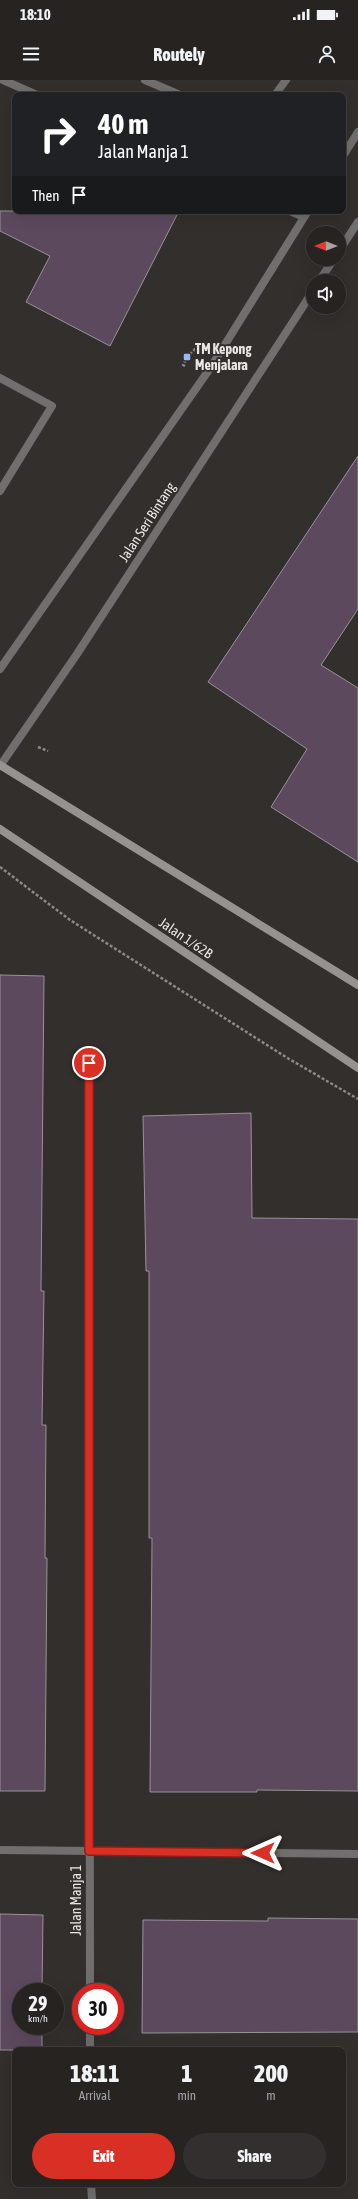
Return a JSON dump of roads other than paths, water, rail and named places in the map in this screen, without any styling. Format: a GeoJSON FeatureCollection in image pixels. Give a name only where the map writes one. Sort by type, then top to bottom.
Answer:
{"type":"FeatureCollection","features":[{"type":"Feature","properties":{"kind":"main road"},"geometry":{"type":"LineString","coordinates":[[0,765],[358,985]]}},
{"type":"Feature","properties":{"kind":"main road","name":"Jalan 1/62B"},"geometry":{"type":"LineString","coordinates":[[0,829],[358,1068]]}},
{"type":"Feature","properties":{"kind":"street"},"geometry":{"type":"LineString","coordinates":[[3,80],[30,92]]}},
{"type":"Feature","properties":{"kind":"street"},"geometry":{"type":"LineString","coordinates":[[145,80],[173,92]]}},
{"type":"Feature","properties":{"kind":"street"},"geometry":{"type":"LineString","coordinates":[[277,92],[286,80]]}},
{"type":"Feature","properties":{"kind":"street"},"geometry":{"type":"LineString","coordinates":[[346,151],[358,132]]}},
{"type":"Feature","properties":{"kind":"street"},"geometry":{"type":"LineString","coordinates":[[0,670],[211,367],[306,214]]}},
{"type":"Feature","properties":{"kind":"street"},"geometry":{"type":"LineString","coordinates":[[346,240],[358,222]]}},
{"type":"Feature","properties":{"kind":"street","name":"Jalan Seri Bintang"},"geometry":{"type":"LineString","coordinates":[[0,765],[76,654],[306,302]]}},
{"type":"Feature","properties":{"kind":"street"},"geometry":{"type":"LineString","coordinates":[[0,378],[52,406],[0,491]]}},
{"type":"Feature","properties":{"kind":"street","name":"Jalan Manja 1"},"geometry":{"type":"LineString","coordinates":[[89,1063],[90,1983]]}},
{"type":"Feature","properties":{"kind":"street"},"geometry":{"type":"LineString","coordinates":[[0,1850],[358,1854]]}},
{"type":"Feature","properties":{"kind":"street"},"geometry":{"type":"LineString","coordinates":[[90,2035],[90,2047]]}},
{"type":"Feature","properties":{"kind":"street"},"geometry":{"type":"LineString","coordinates":[[91,2187],[92,2199]]}},
{"type":"Feature","properties":{"kind":"place","name":"TM Kepong Menjalara"},"geometry":{"type":"Point","coordinates":[187,357]}}]}
